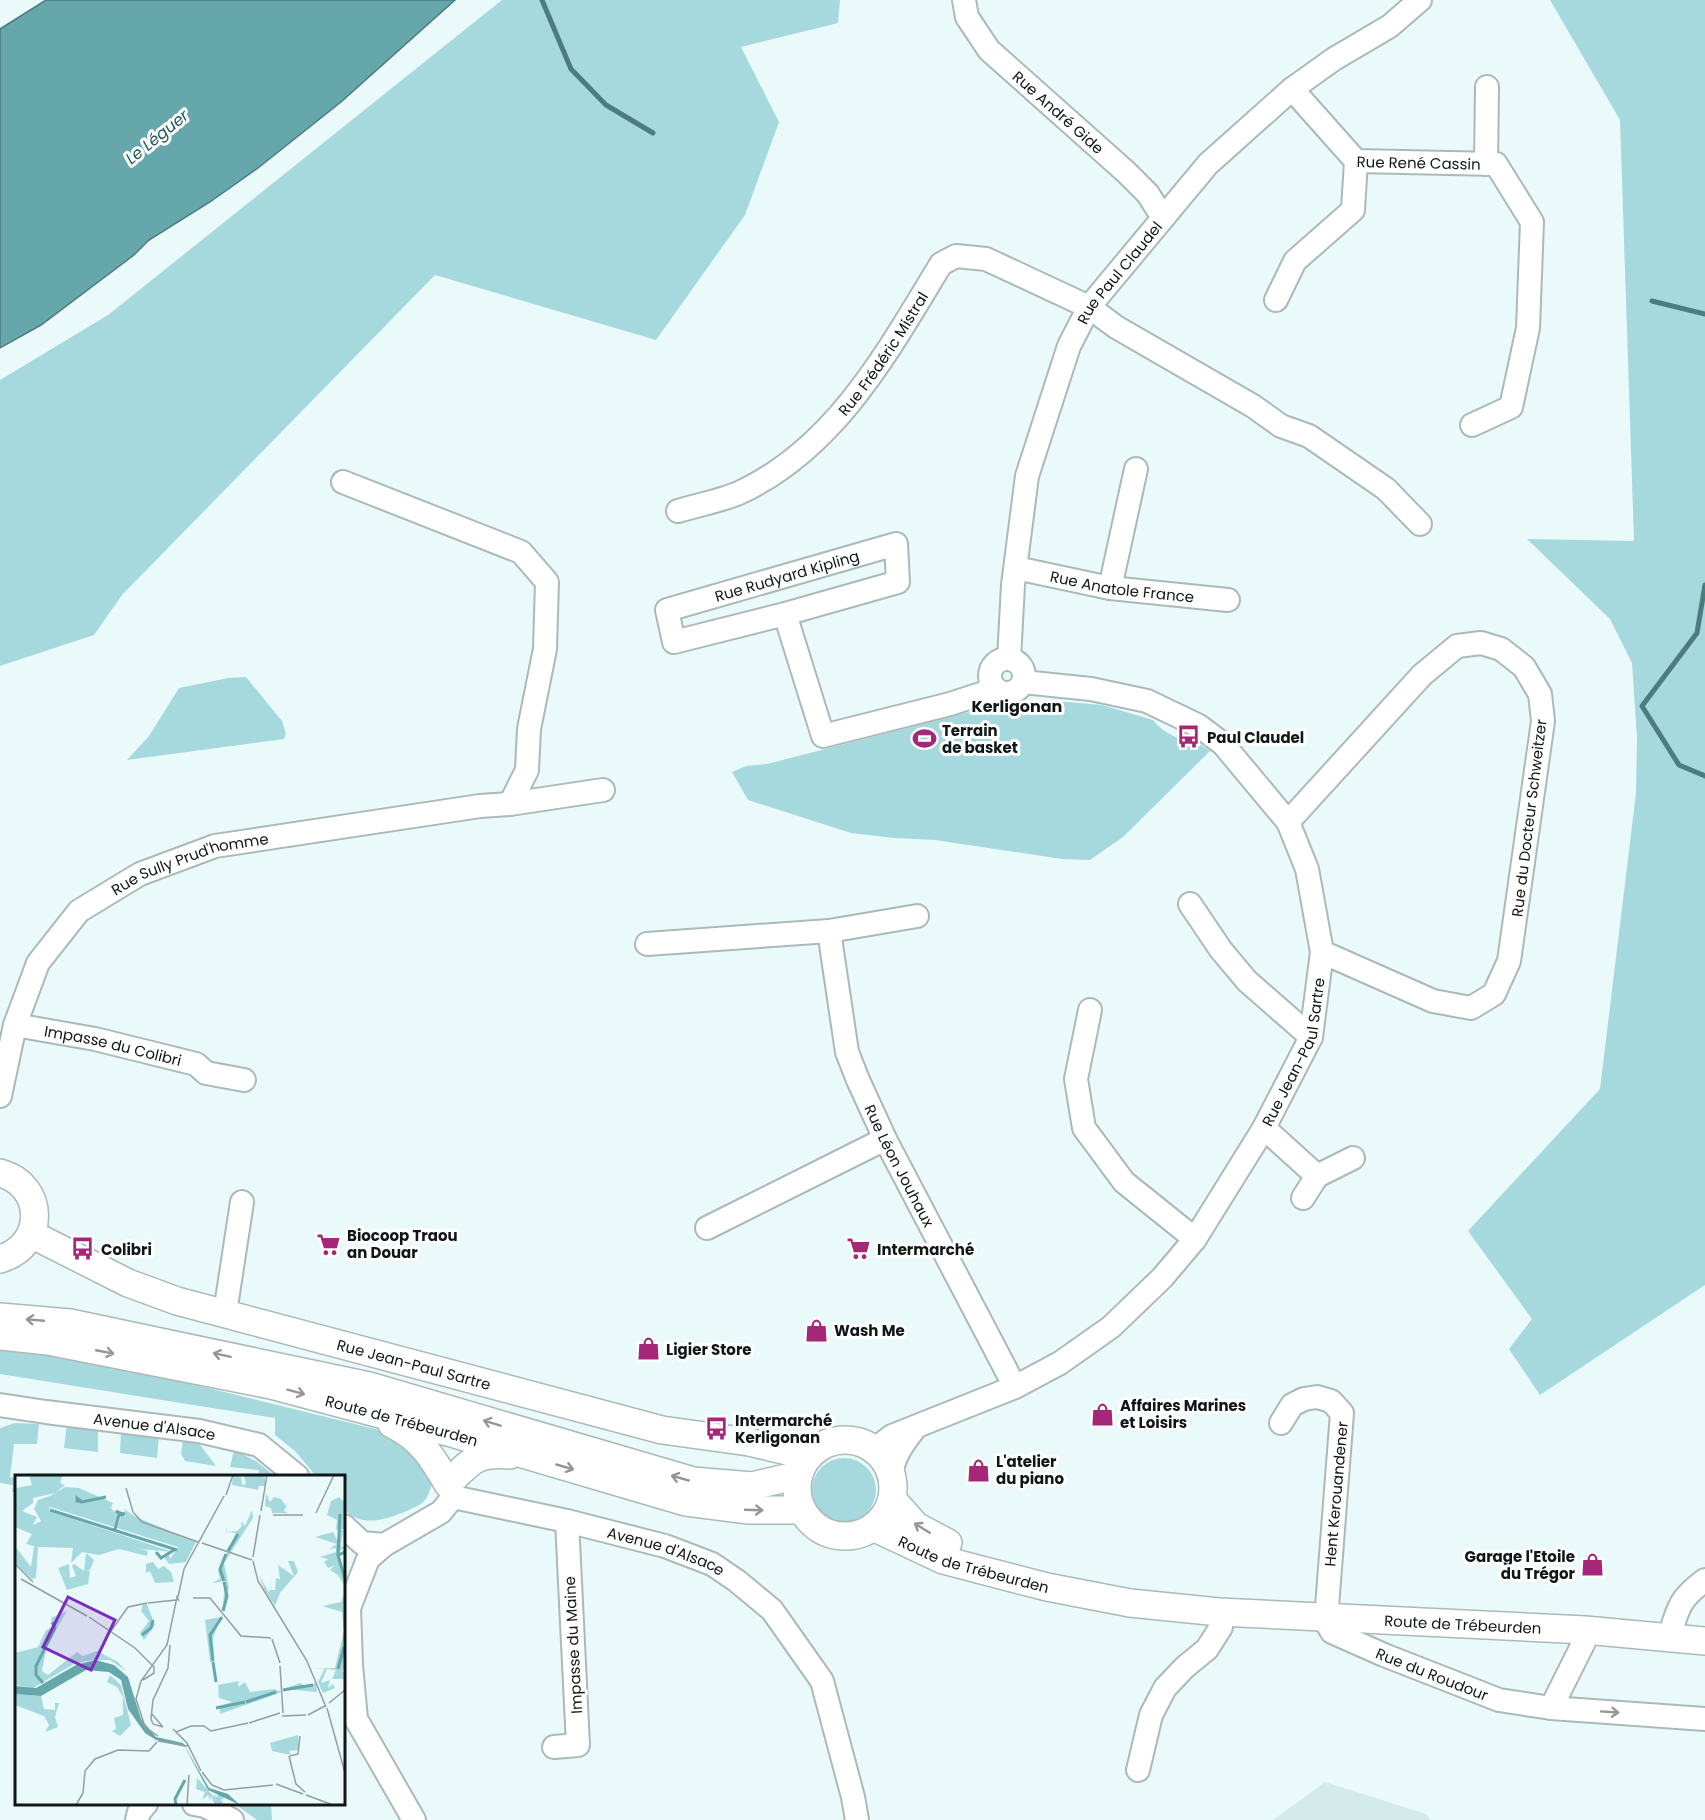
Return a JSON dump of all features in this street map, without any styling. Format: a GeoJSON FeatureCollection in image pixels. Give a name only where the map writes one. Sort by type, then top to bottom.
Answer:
{"type":"FeatureCollection","features":[{"type":"Feature","properties":{"kind":"main road"},"geometry":{"type":"LineString","coordinates":[[0,1173],[20,1183],[29,1194],[34,1207],[35,1221],[31,1234],[17,1252],[0,1259]]}},
{"type":"Feature","properties":{"kind":"main road","name":"Rue Jean-Paul Sartre"},"geometry":{"type":"LineString","coordinates":[[31,1234],[128,1283],[177,1301],[662,1430],[749,1442],[804,1465]]}},
{"type":"Feature","properties":{"kind":"main road","name":"Route de Trébeurden"},"geometry":{"type":"LineString","coordinates":[[0,1317],[70,1323],[369,1386],[693,1482],[752,1486],[804,1465]]}},
{"type":"Feature","properties":{"kind":"main road","name":"Route de Trébeurden"},"geometry":{"type":"LineString","coordinates":[[0,1336],[48,1341],[271,1385],[454,1434],[686,1502],[749,1510],[802,1510]]}},
{"type":"Feature","properties":{"kind":"main road"},"geometry":{"type":"LineString","coordinates":[[358,1408],[407,1432],[428,1451],[451,1490],[474,1458],[494,1454],[528,1456]]}},
{"type":"Feature","properties":{"kind":"main road"},"geometry":{"type":"LineString","coordinates":[[849,1441],[874,1450],[887,1464],[892,1486],[883,1518],[873,1527],[858,1535],[832,1534],[817,1526],[802,1510],[796,1486],[804,1465],[821,1446],[834,1442],[849,1441]]}},
{"type":"Feature","properties":{"kind":"main road","name":"Route de Trébeurden"},"geometry":{"type":"LineString","coordinates":[[892,1486],[916,1526],[956,1547],[1029,1570],[1219,1612]]}},
{"type":"Feature","properties":{"kind":"main road","name":"Route de Trébeurden"},"geometry":{"type":"LineString","coordinates":[[873,1527],[943,1560],[1047,1587],[1130,1603],[1219,1612],[1585,1630],[1705,1641]]}},
{"type":"Feature","properties":{"kind":"street","name":"Rue André Gide"},"geometry":{"type":"LineString","coordinates":[[964,0],[967,17],[989,50],[1126,172],[1148,194],[1162,218]]}},
{"type":"Feature","properties":{"kind":"street","name":"Rue Paul Claudel"},"geometry":{"type":"LineString","coordinates":[[1009,658],[1013,585],[1027,476],[1069,346],[1089,307],[1208,164],[1292,89],[1334,59],[1390,26],[1420,0]]}},
{"type":"Feature","properties":{"kind":"street"},"geometry":{"type":"LineString","coordinates":[[1486,164],[1487,87]]}},
{"type":"Feature","properties":{"kind":"street","name":"Rue René Cassin"},"geometry":{"type":"LineString","coordinates":[[1292,89],[1356,161],[1496,164],[1532,222],[1528,328],[1511,407],[1472,425]]}},
{"type":"Feature","properties":{"kind":"street"},"geometry":{"type":"LineString","coordinates":[[1276,300],[1295,261],[1353,210],[1356,161]]}},
{"type":"Feature","properties":{"kind":"street","name":"Rue Frédéric Mistral"},"geometry":{"type":"LineString","coordinates":[[678,512],[738,493],[787,464],[836,422],[885,356],[941,264],[956,256],[986,259],[1089,307],[1116,327],[1253,406],[1281,426],[1309,436],[1386,489],[1420,524]]}},
{"type":"Feature","properties":{"kind":"street"},"geometry":{"type":"LineString","coordinates":[[1110,588],[1136,470]]}},
{"type":"Feature","properties":{"kind":"street"},"geometry":{"type":"LineString","coordinates":[[343,482],[521,552],[547,582],[545,649],[529,729],[527,770],[510,804]]}},
{"type":"Feature","properties":{"kind":"street","name":"Rue Rudyard Kipling"},"geometry":{"type":"LineString","coordinates":[[896,544],[898,582],[785,614],[674,642],[667,610],[896,544]]}},
{"type":"Feature","properties":{"kind":"street","name":"Rue Anatole France"},"geometry":{"type":"LineString","coordinates":[[1016,568],[1110,588],[1228,600]]}},
{"type":"Feature","properties":{"kind":"street"},"geometry":{"type":"LineString","coordinates":[[785,614],[823,736],[950,704],[996,689]]}},
{"type":"Feature","properties":{"kind":"street","name":"Rue du Docteur Schweitzer"},"geometry":{"type":"LineString","coordinates":[[1288,822],[1422,675],[1456,646],[1481,643],[1501,649],[1524,667],[1540,694],[1543,721],[1509,961],[1494,994],[1471,1008],[1433,1001],[1322,952]]}},
{"type":"Feature","properties":{"kind":"street"},"geometry":{"type":"LineString","coordinates":[[1009,658],[1014,660],[1022,667],[1023,682],[1011,692],[1006,693],[996,689],[991,681],[993,667],[1000,660],[1009,658]]}},
{"type":"Feature","properties":{"kind":"street","name":"Rue Jean-Paul Sartre"},"geometry":{"type":"LineString","coordinates":[[874,1450],[892,1436],[1015,1387],[1060,1363],[1111,1327],[1162,1278],[1195,1239],[1264,1128],[1311,1037],[1322,952],[1307,868],[1288,822],[1222,744],[1199,726],[1147,701],[1091,689],[1023,682]]}},
{"type":"Feature","properties":{"kind":"street","name":"Rue Sully Prud'homme"},"geometry":{"type":"LineString","coordinates":[[0,1096],[15,1026],[38,963],[80,910],[140,874],[215,846],[603,790]]}},
{"type":"Feature","properties":{"kind":"street"},"geometry":{"type":"LineString","coordinates":[[1190,904],[1221,950],[1247,981],[1311,1037]]}},
{"type":"Feature","properties":{"kind":"street"},"geometry":{"type":"LineString","coordinates":[[647,944],[829,931],[917,916]]}},
{"type":"Feature","properties":{"kind":"street","name":"Rue Léon Jouhaux"},"geometry":{"type":"LineString","coordinates":[[829,931],[847,1052],[858,1080],[885,1139],[1015,1387]]}},
{"type":"Feature","properties":{"kind":"street"},"geometry":{"type":"LineString","coordinates":[[1090,1010],[1076,1079],[1084,1128],[1124,1182],[1195,1239]]}},
{"type":"Feature","properties":{"kind":"street","name":"Impasse du Colibri"},"geometry":{"type":"LineString","coordinates":[[15,1026],[95,1039],[196,1064],[206,1073],[244,1080]]}},
{"type":"Feature","properties":{"kind":"street"},"geometry":{"type":"LineString","coordinates":[[1264,1128],[1317,1176]]}},
{"type":"Feature","properties":{"kind":"street"},"geometry":{"type":"LineString","coordinates":[[707,1228],[885,1139]]}},
{"type":"Feature","properties":{"kind":"street"},"geometry":{"type":"LineString","coordinates":[[1303,1198],[1317,1176],[1353,1158]]}},
{"type":"Feature","properties":{"kind":"street"},"geometry":{"type":"LineString","coordinates":[[225,1313],[242,1202]]}},
{"type":"Feature","properties":{"kind":"street","name":"Hent Kerouandener"},"geometry":{"type":"LineString","coordinates":[[1281,1423],[1293,1405],[1304,1399],[1317,1397],[1331,1401],[1342,1413],[1327,1607],[1323,1617]]}},
{"type":"Feature","properties":{"kind":"street","name":"Avenue d'Alsace"},"geometry":{"type":"LineString","coordinates":[[0,1405],[46,1413],[199,1431],[259,1445],[296,1475]]}},
{"type":"Feature","properties":{"kind":"street"},"geometry":{"type":"LineString","coordinates":[[892,1486],[894,1459],[917,1426]]}},
{"type":"Feature","properties":{"kind":"street"},"geometry":{"type":"LineString","coordinates":[[414,1820],[356,1719],[351,1665],[350,1608],[368,1559],[384,1545],[441,1512],[451,1490]]}},
{"type":"Feature","properties":{"kind":"street","name":"Avenue d'Alsace"},"geometry":{"type":"LineString","coordinates":[[451,1490],[665,1546],[712,1564],[737,1581],[772,1610],[822,1681],[857,1820]]}},
{"type":"Feature","properties":{"kind":"street","name":"Impasse du Maine"},"geometry":{"type":"LineString","coordinates":[[554,1747],[578,1745],[567,1521]]}},
{"type":"Feature","properties":{"kind":"street"},"geometry":{"type":"LineString","coordinates":[[345,1527],[362,1543],[384,1545]]}},
{"type":"Feature","properties":{"kind":"street"},"geometry":{"type":"LineString","coordinates":[[1669,1638],[1678,1606],[1705,1580]]}},
{"type":"Feature","properties":{"kind":"street"},"geometry":{"type":"LineString","coordinates":[[1138,1770],[1151,1715],[1165,1688],[1207,1649],[1221,1627],[1219,1612]]}},
{"type":"Feature","properties":{"kind":"street","name":"Rue du Roudour"},"geometry":{"type":"LineString","coordinates":[[1323,1617],[1332,1632],[1499,1700],[1551,1708],[1705,1719]]}},
{"type":"Feature","properties":{"kind":"street"},"geometry":{"type":"LineString","coordinates":[[1551,1708],[1584,1642],[1585,1630]]}},
{"type":"Feature","properties":{"kind":"street"},"geometry":{"type":"LineString","coordinates":[[138,1820],[139,1812],[144,1805]]}},
{"type":"Feature","properties":{"kind":"street"},"geometry":{"type":"LineString","coordinates":[[201,1805],[232,1820]]}},
{"type":"Feature","properties":{"kind":"shaded area"},"geometry":{"type":"Polygon","coordinates":[[[502,0],[840,0],[838,23],[741,47],[779,122],[745,215],[656,340],[435,275],[122,595],[94,635],[0,666],[0,380],[108,315],[502,0]]]}},
{"type":"Feature","properties":{"kind":"shaded area"},"geometry":{"type":"Polygon","coordinates":[[[1550,0],[1705,0],[1705,1285],[1540,1395],[1509,1349],[1532,1319],[1468,1231],[1600,1089],[1636,793],[1637,738],[1632,663],[1610,619],[1527,539],[1634,541],[1620,120],[1550,0]]]}},
{"type":"Feature","properties":{"kind":"shaded area"},"geometry":{"type":"Polygon","coordinates":[[[246,677],[282,721],[286,734],[284,739],[127,760],[149,736],[179,688],[228,678],[246,677]]]}},
{"type":"Feature","properties":{"kind":"shaded area"},"geometry":{"type":"Polygon","coordinates":[[[1024,701],[1102,705],[1153,720],[1171,735],[1184,741],[1192,739],[1210,751],[1123,837],[1090,860],[1062,859],[935,840],[851,833],[748,800],[732,772],[746,766],[767,764],[973,711],[1024,701]]]}},
{"type":"Feature","properties":{"kind":"shaded area"},"geometry":{"type":"Polygon","coordinates":[[[0,1348],[127,1368],[383,1431],[414,1450],[433,1479],[428,1496],[420,1505],[384,1519],[359,1519],[345,1510],[345,1475],[315,1475],[295,1451],[275,1435],[275,1418],[0,1374],[0,1348]]]}},
{"type":"Feature","properties":{"kind":"shaded area"},"geometry":{"type":"Polygon","coordinates":[[[15,1423],[39,1424],[37,1444],[14,1444],[10,1477],[15,1478],[15,1492],[12,1492],[13,1485],[0,1483],[0,1428],[15,1423]]]}},
{"type":"Feature","properties":{"kind":"shaded area"},"geometry":{"type":"Polygon","coordinates":[[[67,1424],[98,1426],[98,1452],[64,1448],[67,1424]]]}},
{"type":"Feature","properties":{"kind":"shaded area"},"geometry":{"type":"Polygon","coordinates":[[[121,1433],[159,1437],[157,1458],[120,1453],[121,1433]]]}},
{"type":"Feature","properties":{"kind":"shaded area"},"geometry":{"type":"Polygon","coordinates":[[[183,1440],[198,1442],[216,1466],[185,1461],[181,1454],[183,1440]]]}},
{"type":"Feature","properties":{"kind":"shaded area"},"geometry":{"type":"Polygon","coordinates":[[[234,1450],[256,1461],[274,1475],[258,1475],[259,1470],[230,1467],[234,1450]]]}},
{"type":"Feature","properties":{"kind":"shaded area"},"geometry":{"type":"Polygon","coordinates":[[[844,1458],[862,1464],[870,1472],[876,1490],[870,1508],[862,1516],[844,1522],[826,1516],[818,1508],[812,1490],[818,1472],[826,1464],[844,1458]]]}},
{"type":"Feature","properties":{"kind":"shaded area"},"geometry":{"type":"Polygon","coordinates":[[[1325,1782],[1426,1814],[1431,1820],[1273,1820],[1325,1782]]]}},
{"type":"Feature","properties":{"kind":"shaded area"},"geometry":{"type":"Polygon","coordinates":[[[236,1805],[271,1805],[272,1820],[257,1820],[236,1805]]]}},
{"type":"Feature","properties":{"kind":"water","name":"Le Léguer"},"geometry":{"type":"Polygon","coordinates":[[[46,0],[455,0],[341,102],[258,168],[210,202],[149,240],[134,255],[41,325],[0,348],[0,29],[46,0]]]}},
{"type":"Feature","properties":{"kind":"waterway"},"geometry":{"type":"LineString","coordinates":[[542,0],[571,69],[606,105],[653,133]]}},
{"type":"Feature","properties":{"kind":"waterway"},"geometry":{"type":"LineString","coordinates":[[1652,301],[1705,314]]}},
{"type":"Feature","properties":{"kind":"waterway"},"geometry":{"type":"LineString","coordinates":[[1705,585],[1697,633],[1642,706],[1679,765],[1705,776]]}},
{"type":"Feature","properties":{"kind":"place","name":"Paul Claudel"},"geometry":{"type":"Point","coordinates":[1189,737]}},
{"type":"Feature","properties":{"kind":"place","name":"Terrain de basket"},"geometry":{"type":"Point","coordinates":[924,739]}},
{"type":"Feature","properties":{"kind":"place","name":"Biocoop Traou an Douar"},"geometry":{"type":"Point","coordinates":[329,1244]}},
{"type":"Feature","properties":{"kind":"place","name":"Colibri"},"geometry":{"type":"Point","coordinates":[83,1249]}},
{"type":"Feature","properties":{"kind":"place","name":"Intermarché"},"geometry":{"type":"Point","coordinates":[859,1249]}},
{"type":"Feature","properties":{"kind":"place","name":"Wash Me"},"geometry":{"type":"Point","coordinates":[816,1330]}},
{"type":"Feature","properties":{"kind":"place","name":"Ligier Store"},"geometry":{"type":"Point","coordinates":[648,1349]}},
{"type":"Feature","properties":{"kind":"place","name":"Affaires Marines et Loisirs"},"geometry":{"type":"Point","coordinates":[1102,1414]}},
{"type":"Feature","properties":{"kind":"place","name":"Intermarché Kerligonan"},"geometry":{"type":"Point","coordinates":[717,1429]}},
{"type":"Feature","properties":{"kind":"place","name":"L'atelier du piano"},"geometry":{"type":"Point","coordinates":[978,1470]}},
{"type":"Feature","properties":{"kind":"place","name":"Garage l'Etoile du Trégor"},"geometry":{"type":"Point","coordinates":[1593,1565]}},
{"type":"Feature","properties":{"kind":"district","name":"Kerligonan"},"geometry":{"type":"Point","coordinates":[1017,706]}}]}
